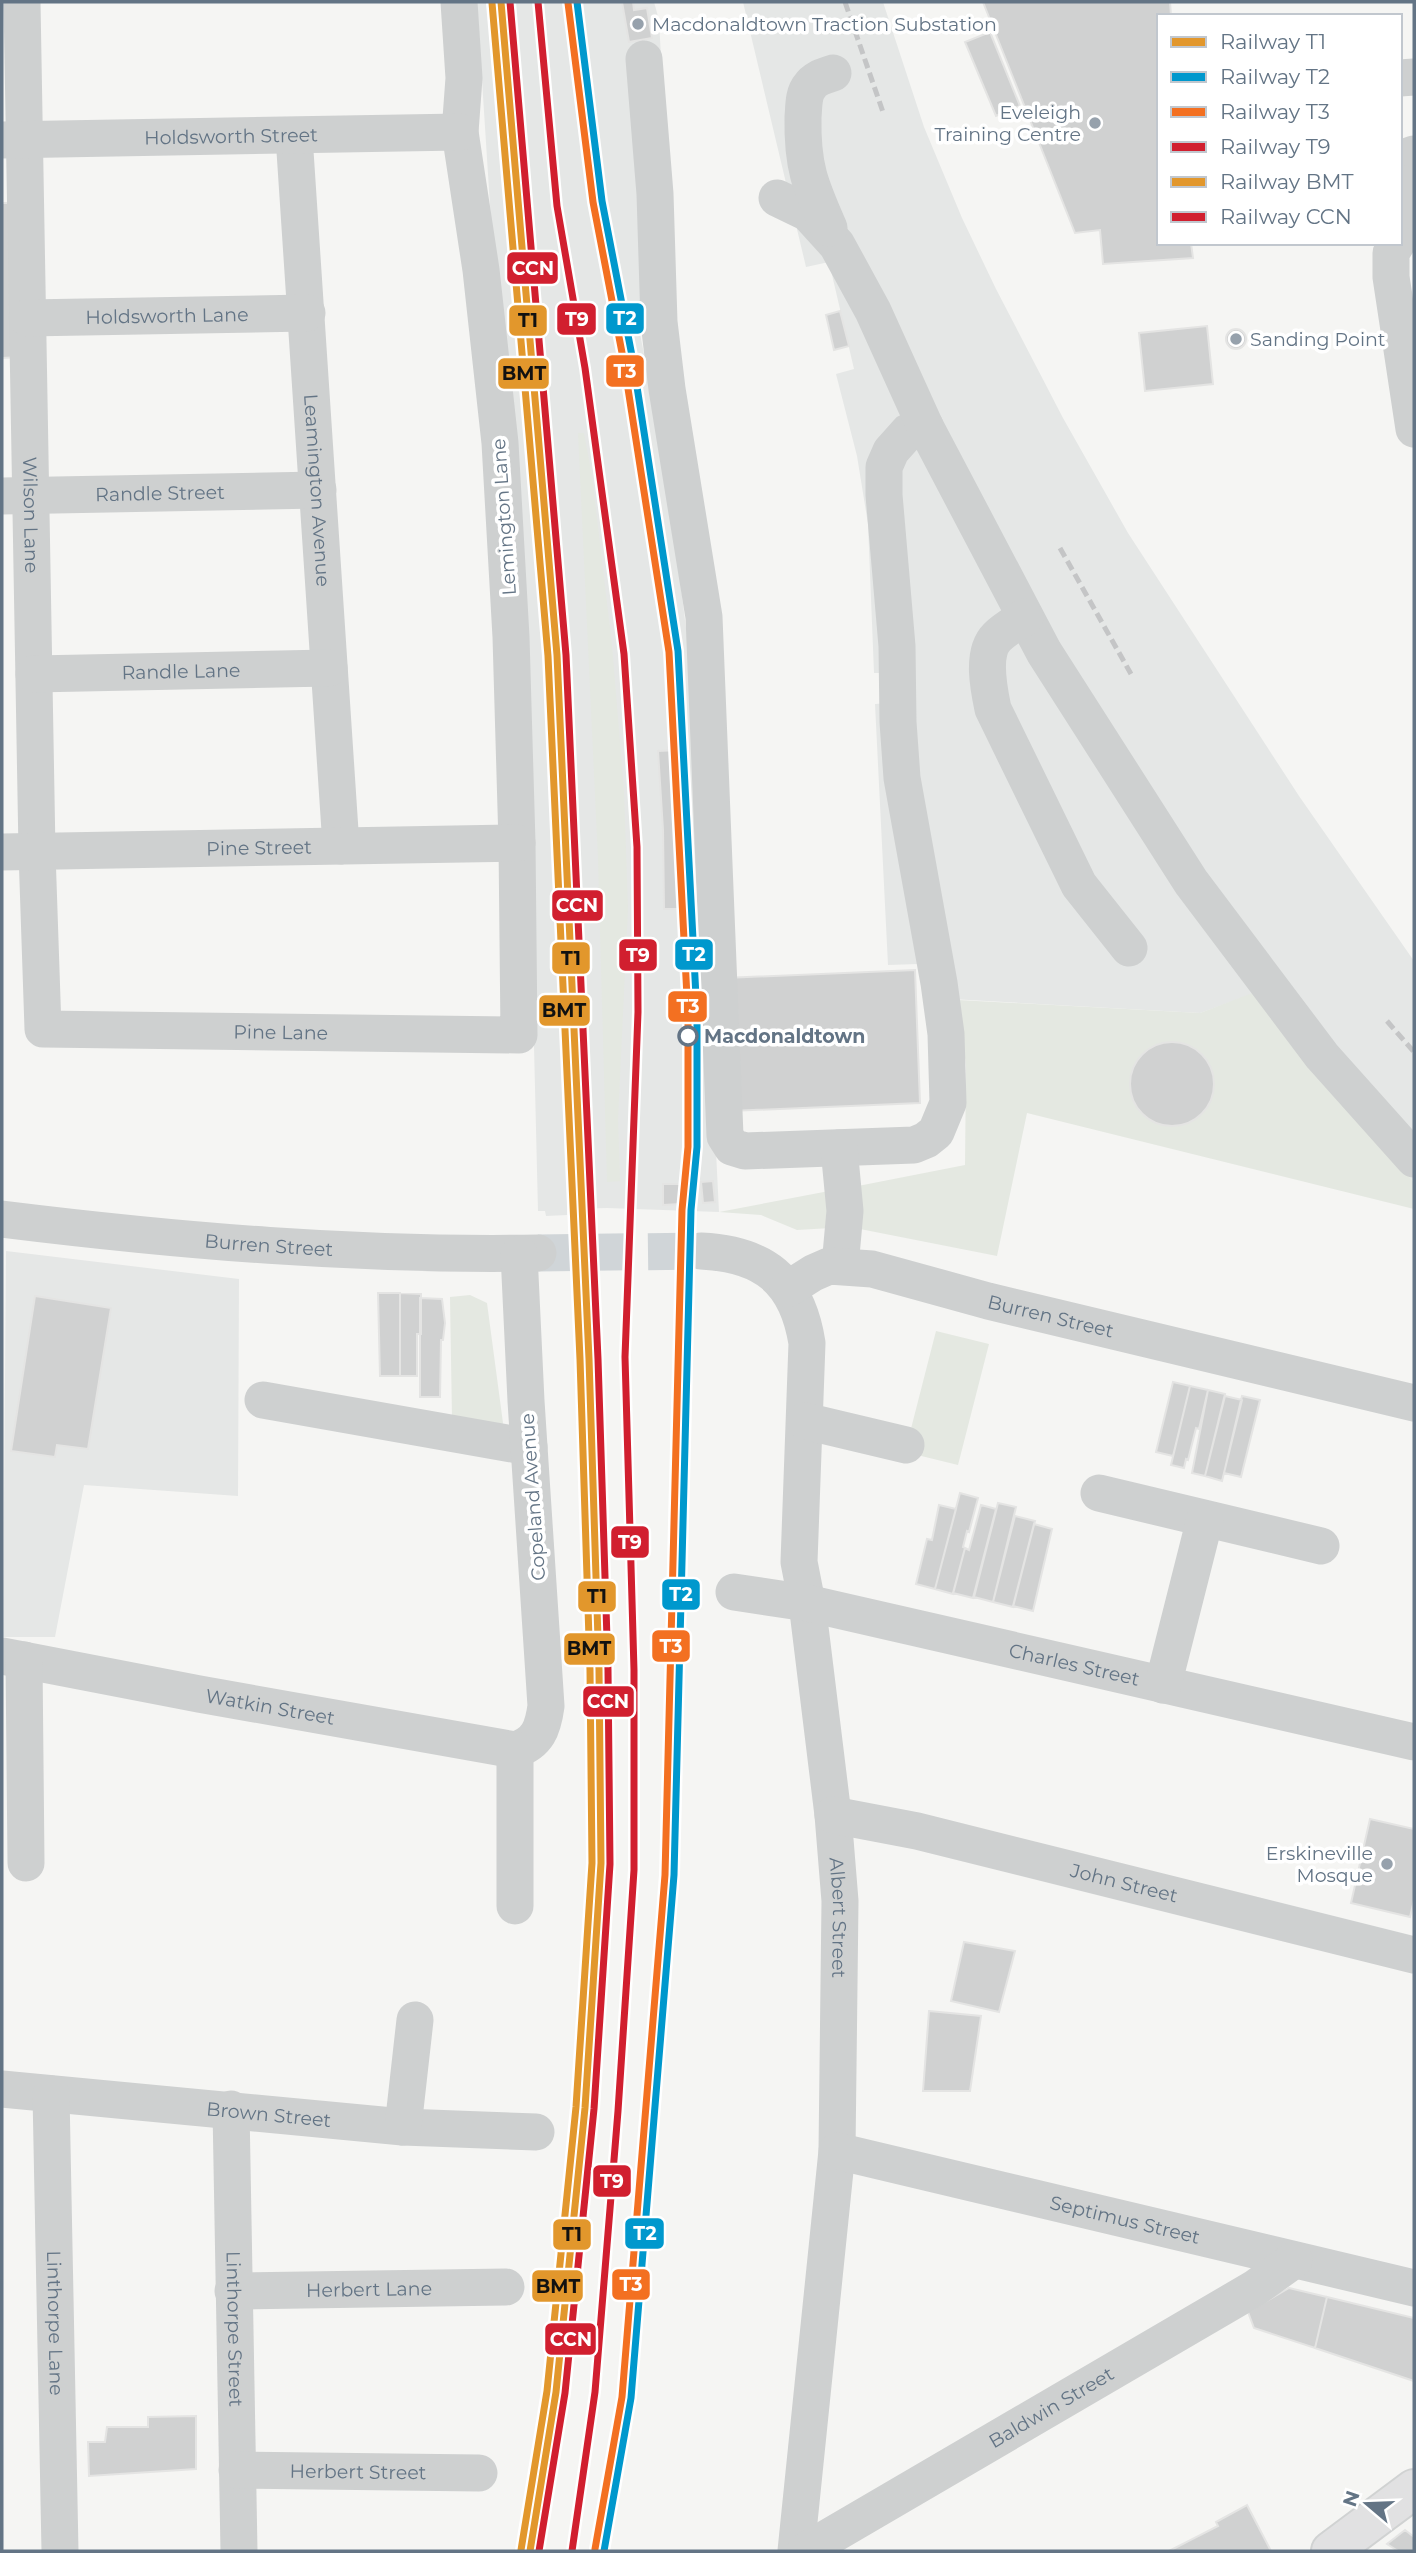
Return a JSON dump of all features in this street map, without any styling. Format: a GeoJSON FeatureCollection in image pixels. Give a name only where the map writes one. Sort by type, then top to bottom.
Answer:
{"type":"FeatureCollection","features":[{"type":"Feature","properties":{"kind":"main road"},"geometry":{"type":"LineString","coordinates":[[1331,2551],[1414,2489]]}},
{"type":"Feature","properties":{"kind":"street","name":"Wilson Lane"},"geometry":{"type":"LineString","coordinates":[[22,2],[13,140],[27,318],[17,496],[34,674],[19,852],[43,1029]]}},
{"type":"Feature","properties":{"kind":"street","name":"Lemington Lane"},"geometry":{"type":"LineString","coordinates":[[460,2],[464,78],[460,132],[481,270],[500,443],[512,637],[519,1035]]}},
{"type":"Feature","properties":{"kind":"street"},"geometry":{"type":"LineString","coordinates":[[644,59],[655,194],[659,322],[667,389],[704,617],[725,1136],[732,1147],[745,1151],[914,1145],[936,1132],[948,1103],[946,1034],[939,983],[902,778],[897,646],[884,495],[884,467],[891,450],[908,432],[925,426]]}},
{"type":"Feature","properties":{"kind":"street"},"geometry":{"type":"LineString","coordinates":[[833,72],[817,79],[808,87],[805,97],[803,152],[809,183],[837,245],[873,311],[925,426],[1025,617],[1044,652],[1191,882],[1322,1056],[1414,1159]]}},
{"type":"Feature","properties":{"kind":"street","name":"Holdsworth Street"},"geometry":{"type":"LineString","coordinates":[[13,140],[460,132]]}},
{"type":"Feature","properties":{"kind":"street","name":"Leamington Avenue"},"geometry":{"type":"LineString","coordinates":[[294,136],[341,846]]}},
{"type":"Feature","properties":{"kind":"street"},"geometry":{"type":"LineString","coordinates":[[1402,186],[1408,197],[1409,219],[1402,233]]}},
{"type":"Feature","properties":{"kind":"street"},"geometry":{"type":"LineString","coordinates":[[777,198],[808,213],[837,245]]}},
{"type":"Feature","properties":{"kind":"street"},"geometry":{"type":"LineString","coordinates":[[1396,245],[1391,253],[1391,276],[1414,429]]}},
{"type":"Feature","properties":{"kind":"street","name":"Holdsworth Lane"},"geometry":{"type":"LineString","coordinates":[[27,318],[307,313]]}},
{"type":"Feature","properties":{"kind":"street","name":"Randle Street"},"geometry":{"type":"LineString","coordinates":[[17,496],[318,491]]}},
{"type":"Feature","properties":{"kind":"street"},"geometry":{"type":"LineString","coordinates":[[1025,617],[995,638],[992,646],[987,678],[993,709],[1079,885],[1129,948]]}},
{"type":"Feature","properties":{"kind":"street","name":"Randle Lane"},"geometry":{"type":"LineString","coordinates":[[34,674],[329,668]]}},
{"type":"Feature","properties":{"kind":"street","name":"Pine Street"},"geometry":{"type":"LineString","coordinates":[[19,852],[517,843]]}},
{"type":"Feature","properties":{"kind":"street","name":"Pine Lane"},"geometry":{"type":"LineString","coordinates":[[43,1029],[519,1035]]}},
{"type":"Feature","properties":{"kind":"street"},"geometry":{"type":"LineString","coordinates":[[839,1148],[845,1211],[840,1266]]}},
{"type":"Feature","properties":{"kind":"street","name":"Burren Street"},"geometry":{"type":"LineString","coordinates":[[2,1219],[270,1247],[528,1254]]}},
{"type":"Feature","properties":{"kind":"street"},"geometry":{"type":"LineString","coordinates":[[701,1251],[728,1252],[747,1257],[763,1266],[788,1289]]}},
{"type":"Feature","properties":{"kind":"street","name":"Copeland Avenue"},"geometry":{"type":"LineString","coordinates":[[515,1906],[526,1744],[544,1723],[547,1706],[529,1447],[528,1254]]}},
{"type":"Feature","properties":{"kind":"street","name":"Burren Street"},"geometry":{"type":"LineString","coordinates":[[788,1289],[824,1268],[840,1266],[888,1272],[1001,1304],[1414,1403]]}},
{"type":"Feature","properties":{"kind":"street","name":"Albert Street"},"geometry":{"type":"LineString","coordinates":[[788,1289],[804,1323],[807,1343],[799,1562],[807,1603],[833,1815],[840,1901],[836,2151],[796,2551]]}},
{"type":"Feature","properties":{"kind":"street"},"geometry":{"type":"LineString","coordinates":[[263,1400],[529,1447]]}},
{"type":"Feature","properties":{"kind":"street"},"geometry":{"type":"LineString","coordinates":[[805,1422],[906,1445]]}},
{"type":"Feature","properties":{"kind":"street"},"geometry":{"type":"LineString","coordinates":[[1099,1493],[1321,1546]]}},
{"type":"Feature","properties":{"kind":"street"},"geometry":{"type":"LineString","coordinates":[[1164,1685],[1205,1519]]}},
{"type":"Feature","properties":{"kind":"street","name":"Charles Street"},"geometry":{"type":"LineString","coordinates":[[734,1591],[807,1603],[1414,1742]]}},
{"type":"Feature","properties":{"kind":"street"},"geometry":{"type":"LineString","coordinates":[[13,1658],[26,1863]]}},
{"type":"Feature","properties":{"kind":"street","name":"Watkin Street"},"geometry":{"type":"LineString","coordinates":[[13,1658],[198,1694],[526,1744]]}},
{"type":"Feature","properties":{"kind":"street","name":"John Street"},"geometry":{"type":"LineString","coordinates":[[833,1815],[917,1831],[1414,1955]]}},
{"type":"Feature","properties":{"kind":"street"},"geometry":{"type":"LineString","coordinates":[[403,2127],[415,2020]]}},
{"type":"Feature","properties":{"kind":"street","name":"Brown Street"},"geometry":{"type":"LineString","coordinates":[[2,2089],[403,2127],[536,2132]]}},
{"type":"Feature","properties":{"kind":"street","name":"Linthorpe Lane"},"geometry":{"type":"LineString","coordinates":[[51,2094],[60,2551]]}},
{"type":"Feature","properties":{"kind":"street","name":"Linthorpe Street"},"geometry":{"type":"LineString","coordinates":[[231,2109],[239,2551]]}},
{"type":"Feature","properties":{"kind":"street","name":"Septimus Street"},"geometry":{"type":"LineString","coordinates":[[836,2151],[1414,2288]]}},
{"type":"Feature","properties":{"kind":"street","name":"Baldwin Street"},"geometry":{"type":"LineString","coordinates":[[805,2551],[1255,2288],[1294,2260]]}},
{"type":"Feature","properties":{"kind":"street","name":"Herbert Lane"},"geometry":{"type":"LineString","coordinates":[[233,2291],[506,2287]]}},
{"type":"Feature","properties":{"kind":"street","name":"Herbert Street"},"geometry":{"type":"LineString","coordinates":[[237,2470],[480,2473]]}},
{"type":"Feature","properties":{"kind":"shaded area"},"geometry":{"type":"Polygon","coordinates":[[[477,2],[654,2],[659,20],[661,57],[651,322],[638,324],[665,458],[693,685],[719,1212],[607,1208],[572,1209],[567,1210],[567,1215],[546,1216],[545,1211],[538,1211],[526,717],[477,2]]]}},
{"type":"Feature","properties":{"kind":"shaded area"},"geometry":{"type":"Polygon","coordinates":[[[743,2],[883,2],[924,127],[962,218],[1063,418],[1128,533],[1299,796],[1414,961],[1414,1182],[1335,1094],[1255,993],[1200,1013],[951,999],[918,964],[888,965],[875,704],[889,703],[887,673],[874,673],[868,524],[857,456],[836,374],[854,369],[829,262],[806,267],[743,2]]]}},
{"type":"Feature","properties":{"kind":"shaded area"},"geometry":{"type":"Polygon","coordinates":[[[578,433],[584,433],[592,476],[612,645],[624,791],[628,909],[618,1119],[620,1181],[607,1182],[598,859],[578,433]]]}},
{"type":"Feature","properties":{"kind":"shaded area"},"geometry":{"type":"Polygon","coordinates":[[[1255,992],[1335,1094],[1414,1182],[1414,1209],[1027,1113],[997,1256],[860,1229],[858,1186],[965,1165],[966,1066],[958,1000],[1200,1013],[1255,992]]]}},
{"type":"Feature","properties":{"kind":"shaded area"},"geometry":{"type":"Polygon","coordinates":[[[829,1191],[831,1228],[797,1230],[761,1215],[719,1212],[829,1191]]]}},
{"type":"Feature","properties":{"kind":"shaded area"},"geometry":{"type":"Polygon","coordinates":[[[6,1251],[239,1279],[238,1496],[84,1485],[55,1637],[3,1637],[6,1251]]]}},
{"type":"Feature","properties":{"kind":"shaded area"},"geometry":{"type":"Polygon","coordinates":[[[470,1295],[487,1303],[503,1423],[501,1427],[452,1419],[450,1297],[470,1295]]]}},
{"type":"Feature","properties":{"kind":"shaded area"},"geometry":{"type":"Polygon","coordinates":[[[936,1331],[989,1344],[958,1465],[905,1452],[936,1331]]]}},
{"type":"Feature","properties":{"kind":"building","name":"Macdonaldtown Traction Substation"},"geometry":{"type":"Polygon","coordinates":[[[622,2],[633,2],[634,10],[647,8],[652,38],[629,42],[622,2]]]}},
{"type":"Feature","properties":{"kind":"building","name":"Eveleigh Training Centre"},"geometry":{"type":"Polygon","coordinates":[[[983,2],[1170,2],[1171,14],[1157,14],[1157,245],[1191,245],[1193,258],[1103,264],[1100,230],[1075,233],[983,2]]]}},
{"type":"Feature","properties":{"kind":"building"},"geometry":{"type":"Polygon","coordinates":[[[990,32],[1020,106],[996,116],[965,42],[990,32]]]}},
{"type":"Feature","properties":{"kind":"building"},"geometry":{"type":"Polygon","coordinates":[[[2,203],[18,203],[21,357],[2,358],[2,203]]]}},
{"type":"Feature","properties":{"kind":"building"},"geometry":{"type":"Polygon","coordinates":[[[840,311],[849,346],[834,350],[826,315],[840,311]]]}},
{"type":"Feature","properties":{"kind":"building"},"geometry":{"type":"Polygon","coordinates":[[[1207,326],[1213,384],[1145,391],[1139,333],[1207,326]]]}},
{"type":"Feature","properties":{"kind":"building","name":"Sanding Point"},"geometry":{"type":"Polygon","coordinates":[[[1236,329],[1243,332],[1246,339],[1243,346],[1236,349],[1229,346],[1226,339],[1229,332],[1236,329]]]}},
{"type":"Feature","properties":{"kind":"building"},"geometry":{"type":"Polygon","coordinates":[[[678,750],[684,828],[685,909],[664,909],[658,751],[678,750]]]}},
{"type":"Feature","properties":{"kind":"building"},"geometry":{"type":"Polygon","coordinates":[[[915,970],[920,1103],[730,1111],[725,978],[915,970]]]}},
{"type":"Feature","properties":{"kind":"building"},"geometry":{"type":"Polygon","coordinates":[[[1172,1042],[1188,1045],[1202,1054],[1211,1068],[1214,1084],[1211,1100],[1202,1114],[1188,1123],[1172,1126],[1156,1123],[1142,1114],[1133,1100],[1130,1084],[1133,1068],[1142,1054],[1156,1045],[1172,1042]]]}},
{"type":"Feature","properties":{"kind":"building"},"geometry":{"type":"Polygon","coordinates":[[[713,1181],[715,1202],[703,1203],[701,1182],[713,1181]]]}},
{"type":"Feature","properties":{"kind":"building"},"geometry":{"type":"Polygon","coordinates":[[[663,1184],[680,1184],[681,1204],[663,1205],[663,1184]]]}},
{"type":"Feature","properties":{"kind":"building"},"geometry":{"type":"Polygon","coordinates":[[[378,1293],[400,1293],[400,1376],[380,1376],[378,1293]]]}},
{"type":"Feature","properties":{"kind":"building"},"geometry":{"type":"Polygon","coordinates":[[[400,1293],[421,1294],[417,1376],[400,1376],[400,1293]]]}},
{"type":"Feature","properties":{"kind":"building"},"geometry":{"type":"Polygon","coordinates":[[[35,1296],[111,1308],[88,1449],[57,1445],[55,1457],[11,1451],[35,1296]]]}},
{"type":"Feature","properties":{"kind":"building"},"geometry":{"type":"Polygon","coordinates":[[[420,1298],[442,1299],[445,1323],[441,1340],[440,1397],[420,1397],[420,1298]]]}},
{"type":"Feature","properties":{"kind":"building"},"geometry":{"type":"Polygon","coordinates":[[[1173,1382],[1190,1386],[1173,1456],[1156,1452],[1173,1382]]]}},
{"type":"Feature","properties":{"kind":"building"},"geometry":{"type":"Polygon","coordinates":[[[1190,1386],[1208,1390],[1199,1429],[1196,1428],[1184,1468],[1171,1465],[1190,1386]]]}},
{"type":"Feature","properties":{"kind":"building"},"geometry":{"type":"Polygon","coordinates":[[[1208,1390],[1225,1394],[1205,1476],[1192,1473],[1208,1390]]]}},
{"type":"Feature","properties":{"kind":"building"},"geometry":{"type":"Polygon","coordinates":[[[1225,1396],[1242,1400],[1222,1481],[1205,1476],[1225,1396]]]}},
{"type":"Feature","properties":{"kind":"building"},"geometry":{"type":"Polygon","coordinates":[[[1242,1396],[1260,1400],[1241,1477],[1224,1473],[1242,1396]]]}},
{"type":"Feature","properties":{"kind":"building"},"geometry":{"type":"Polygon","coordinates":[[[960,1493],[978,1498],[969,1532],[967,1531],[953,1594],[935,1589],[960,1493]]]}},
{"type":"Feature","properties":{"kind":"building"},"geometry":{"type":"Polygon","coordinates":[[[998,1503],[1016,1507],[993,1602],[974,1597],[998,1503]]]}},
{"type":"Feature","properties":{"kind":"building"},"geometry":{"type":"Polygon","coordinates":[[[939,1505],[956,1509],[935,1589],[916,1584],[927,1539],[932,1540],[939,1505]]]}},
{"type":"Feature","properties":{"kind":"building"},"geometry":{"type":"Polygon","coordinates":[[[981,1505],[996,1509],[973,1598],[953,1593],[965,1548],[969,1550],[981,1505]]]}},
{"type":"Feature","properties":{"kind":"building"},"geometry":{"type":"Polygon","coordinates":[[[1015,1516],[1035,1521],[1013,1607],[993,1602],[1015,1516]]]}},
{"type":"Feature","properties":{"kind":"building"},"geometry":{"type":"Polygon","coordinates":[[[1034,1524],[1052,1529],[1033,1611],[1013,1606],[1034,1524]]]}},
{"type":"Feature","properties":{"kind":"building","name":"Erskineville Mosque"},"geometry":{"type":"Polygon","coordinates":[[[1370,1819],[1414,1829],[1414,1900],[1410,1917],[1351,1903],[1370,1819]]]}},
{"type":"Feature","properties":{"kind":"building"},"geometry":{"type":"Polygon","coordinates":[[[964,1942],[1015,1951],[999,2012],[951,2001],[964,1942]]]}},
{"type":"Feature","properties":{"kind":"building"},"geometry":{"type":"Polygon","coordinates":[[[929,2011],[981,2016],[970,2091],[923,2091],[929,2011]]]}},
{"type":"Feature","properties":{"kind":"building"},"geometry":{"type":"Polygon","coordinates":[[[1289,2288],[1327,2297],[1315,2348],[1254,2328],[1248,2312],[1289,2288]]]}},
{"type":"Feature","properties":{"kind":"building"},"geometry":{"type":"Polygon","coordinates":[[[1327,2297],[1414,2318],[1414,2381],[1315,2348],[1327,2297]]]}},
{"type":"Feature","properties":{"kind":"building"},"geometry":{"type":"Polygon","coordinates":[[[196,2416],[196,2469],[89,2476],[88,2442],[105,2442],[107,2427],[148,2427],[148,2417],[196,2416]]]}},
{"type":"Feature","properties":{"kind":"building"},"geometry":{"type":"Polygon","coordinates":[[[1247,2505],[1271,2551],[1169,2551],[1218,2526],[1216,2522],[1247,2505]]]}},
{"type":"Feature","properties":{"kind":"building"},"geometry":{"type":"Polygon","coordinates":[[[1405,2530],[1414,2537],[1414,2551],[1398,2551],[1387,2544],[1405,2530]]]}},
{"type":"Feature","properties":{"kind":"tunnel"},"geometry":{"type":"LineString","coordinates":[[538,1253],[701,1251]]}},
{"type":"Feature","properties":{"kind":"railway"},"geometry":{"type":"LineString","coordinates":[[845,2],[884,115]]}},
{"type":"Feature","properties":{"kind":"railway"},"geometry":{"type":"LineString","coordinates":[[1060,548],[1131,674]]}},
{"type":"Feature","properties":{"kind":"railway"},"geometry":{"type":"LineString","coordinates":[[1387,1021],[1414,1052]]}},
{"type":"Feature","properties":{"kind":"rail line","name":"T1"},"geometry":{"type":"LineString","coordinates":[[501,2],[557,655],[589,1359],[599,1670],[601,1863],[585,2108],[556,2392],[530,2551]]}},
{"type":"Feature","properties":{"kind":"rail line","name":"CCN"},"geometry":{"type":"LineString","coordinates":[[510,2],[566,655],[598,1359],[608,1670],[610,1864],[594,2109],[565,2393],[539,2551]]}},
{"type":"Feature","properties":{"kind":"rail line","name":"T9"},"geometry":{"type":"LineString","coordinates":[[538,2],[557,206],[585,368],[624,654],[637,847],[638,1012],[625,1357],[634,1670],[634,1870],[595,2392],[572,2551]]}},
{"type":"Feature","properties":{"kind":"rail line","name":"T2"},"geometry":{"type":"LineString","coordinates":[[577,2],[602,201],[633,361],[678,651],[697,1016],[697,1147],[691,1210],[674,1875],[631,2398],[604,2551]]}},
{"type":"Feature","properties":{"kind":"rail line","name":"BMT"},"geometry":{"type":"LineString","coordinates":[[492,3],[548,656],[580,1359],[590,1670],[592,1863],[576,2107],[547,2391],[521,2550]]}},
{"type":"Feature","properties":{"kind":"rail line","name":"T3"},"geometry":{"type":"LineString","coordinates":[[568,3],[593,202],[624,363],[669,652],[688,1016],[688,1147],[682,1210],[665,1875],[622,2397],[595,2549]]}},
{"type":"Feature","properties":{"kind":"place","name":"Macdonaldtown Traction Substation"},"geometry":{"type":"Point","coordinates":[638,24]}},
{"type":"Feature","properties":{"kind":"place","name":"Eveleigh Training Centre"},"geometry":{"type":"Point","coordinates":[1095,123]}},
{"type":"Feature","properties":{"kind":"place","name":"Sanding Point"},"geometry":{"type":"Point","coordinates":[1236,339]}},
{"type":"Feature","properties":{"kind":"place","name":"Macdonaldtown"},"geometry":{"type":"Point","coordinates":[688,1036]}},
{"type":"Feature","properties":{"kind":"place","name":"Erskineville Mosque"},"geometry":{"type":"Point","coordinates":[1387,1864]}}]}
